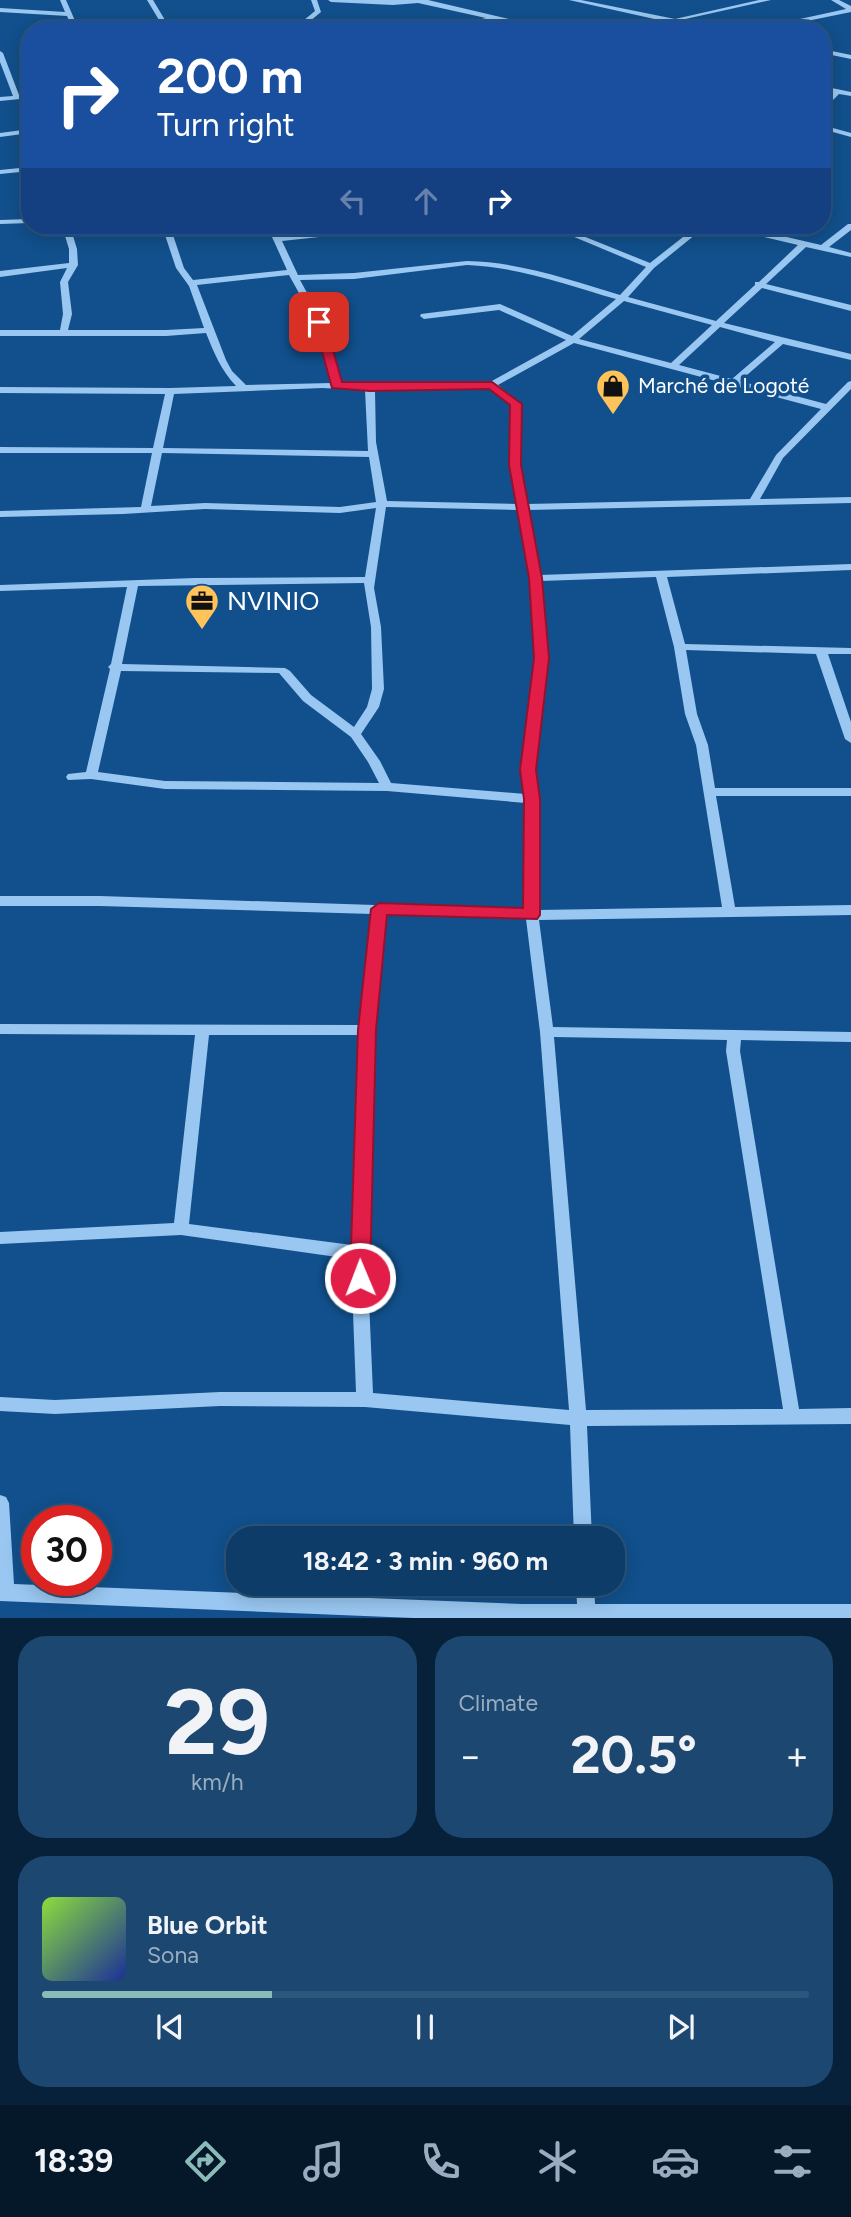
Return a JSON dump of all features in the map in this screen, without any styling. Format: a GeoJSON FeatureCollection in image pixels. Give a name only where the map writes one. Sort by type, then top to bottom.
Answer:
{"type":"FeatureCollection","features":[{"type":"Feature","properties":{"kind":"street"},"geometry":{"type":"LineString","coordinates":[[63,0],[72,21]]}},
{"type":"Feature","properties":{"kind":"street"},"geometry":{"type":"LineString","coordinates":[[150,0],[163,21]]}},
{"type":"Feature","properties":{"kind":"street"},"geometry":{"type":"LineString","coordinates":[[306,21],[318,12],[314,0]]}},
{"type":"Feature","properties":{"kind":"street"},"geometry":{"type":"LineString","coordinates":[[331,0],[379,3],[425,0]]}},
{"type":"Feature","properties":{"kind":"street"},"geometry":{"type":"LineString","coordinates":[[572,0],[673,21]]}},
{"type":"Feature","properties":{"kind":"street"},"geometry":{"type":"LineString","coordinates":[[590,3],[608,0]]}},
{"type":"Feature","properties":{"kind":"street"},"geometry":{"type":"LineString","coordinates":[[668,20],[768,0]]}},
{"type":"Feature","properties":{"kind":"street"},"geometry":{"type":"LineString","coordinates":[[834,0],[851,9]]}},
{"type":"Feature","properties":{"kind":"street"},"geometry":{"type":"LineString","coordinates":[[419,1],[510,21]]}},
{"type":"Feature","properties":{"kind":"street"},"geometry":{"type":"LineString","coordinates":[[794,21],[851,9]]}},
{"type":"Feature","properties":{"kind":"street"},"geometry":{"type":"LineString","coordinates":[[0,10],[69,14]]}},
{"type":"Feature","properties":{"kind":"street"},"geometry":{"type":"LineString","coordinates":[[482,21],[496,18]]}},
{"type":"Feature","properties":{"kind":"street"},"geometry":{"type":"LineString","coordinates":[[0,53],[3,67],[17,98]]}},
{"type":"Feature","properties":{"kind":"street"},"geometry":{"type":"LineString","coordinates":[[831,53],[851,57]]}},
{"type":"Feature","properties":{"kind":"street"},"geometry":{"type":"LineString","coordinates":[[831,90],[851,94]]}},
{"type":"Feature","properties":{"kind":"street"},"geometry":{"type":"LineString","coordinates":[[831,98],[838,91]]}},
{"type":"Feature","properties":{"kind":"street"},"geometry":{"type":"LineString","coordinates":[[0,99],[21,97]]}},
{"type":"Feature","properties":{"kind":"street"},"geometry":{"type":"LineString","coordinates":[[831,129],[851,135]]}},
{"type":"Feature","properties":{"kind":"street"},"geometry":{"type":"LineString","coordinates":[[0,135],[21,134]]}},
{"type":"Feature","properties":{"kind":"street"},"geometry":{"type":"LineString","coordinates":[[0,172],[21,170]]}},
{"type":"Feature","properties":{"kind":"street"},"geometry":{"type":"LineString","coordinates":[[0,222],[21,221]]}},
{"type":"Feature","properties":{"kind":"street"},"geometry":{"type":"LineString","coordinates":[[823,248],[851,226]]}},
{"type":"Feature","properties":{"kind":"street"},"geometry":{"type":"LineString","coordinates":[[63,333],[67,324],[68,304],[64,282],[76,256],[69,235]]}},
{"type":"Feature","properties":{"kind":"street"},"geometry":{"type":"LineString","coordinates":[[169,235],[180,268],[192,283],[228,372],[243,388]]}},
{"type":"Feature","properties":{"kind":"street"},"geometry":{"type":"LineString","coordinates":[[275,235],[319,322],[337,386]]}},
{"type":"Feature","properties":{"kind":"street"},"geometry":{"type":"LineString","coordinates":[[277,239],[315,235]]}},
{"type":"Feature","properties":{"kind":"street"},"geometry":{"type":"LineString","coordinates":[[574,235],[651,266]]}},
{"type":"Feature","properties":{"kind":"street"},"geometry":{"type":"LineString","coordinates":[[0,390],[170,391],[492,385],[573,340],[622,298],[651,266],[691,235]]}},
{"type":"Feature","properties":{"kind":"street"},"geometry":{"type":"LineString","coordinates":[[770,235],[851,255]]}},
{"type":"Feature","properties":{"kind":"street"},"geometry":{"type":"LineString","coordinates":[[674,365],[805,243]]}},
{"type":"Feature","properties":{"kind":"street"},"geometry":{"type":"LineString","coordinates":[[192,283],[293,275],[343,277],[480,262],[571,283],[781,341],[851,357]]}},
{"type":"Feature","properties":{"kind":"street"},"geometry":{"type":"LineString","coordinates":[[0,274],[74,265]]}},
{"type":"Feature","properties":{"kind":"street"},"geometry":{"type":"LineString","coordinates":[[758,284],[851,308]]}},
{"type":"Feature","properties":{"kind":"street"},"geometry":{"type":"LineString","coordinates":[[424,316],[500,307],[573,340],[827,407]]}},
{"type":"Feature","properties":{"kind":"street"},"geometry":{"type":"LineString","coordinates":[[0,333],[189,333],[211,330]]}},
{"type":"Feature","properties":{"kind":"street"},"geometry":{"type":"LineString","coordinates":[[734,382],[781,341]]}},
{"type":"Feature","properties":{"kind":"street"},"geometry":{"type":"LineString","coordinates":[[753,503],[779,457],[851,384]]}},
{"type":"Feature","properties":{"kind":"street"},"geometry":{"type":"LineString","coordinates":[[492,385],[516,404],[515,465],[525,507],[536,578],[542,658],[528,770],[532,799],[531,915],[547,1032],[578,1418],[582,1526]]}},
{"type":"Feature","properties":{"kind":"street"},"geometry":{"type":"LineString","coordinates":[[355,734],[373,707],[378,689],[376,626],[370,580],[382,504],[373,454],[370,388]]}},
{"type":"Feature","properties":{"kind":"street"},"geometry":{"type":"LineString","coordinates":[[145,510],[170,391]]}},
{"type":"Feature","properties":{"kind":"street"},"geometry":{"type":"LineString","coordinates":[[0,450],[373,454]]}},
{"type":"Feature","properties":{"kind":"street"},"geometry":{"type":"LineString","coordinates":[[0,514],[225,506],[340,510],[382,504],[525,507],[851,500]]}},
{"type":"Feature","properties":{"kind":"street"},"geometry":{"type":"LineString","coordinates":[[536,578],[851,567]]}},
{"type":"Feature","properties":{"kind":"street"},"geometry":{"type":"LineString","coordinates":[[662,574],[680,647],[691,714],[702,745],[729,910]]}},
{"type":"Feature","properties":{"kind":"street"},"geometry":{"type":"LineString","coordinates":[[0,588],[195,581],[370,580]]}},
{"type":"Feature","properties":{"kind":"street"},"geometry":{"type":"LineString","coordinates":[[91,775],[107,712],[114,667],[130,609],[133,584]]}},
{"type":"Feature","properties":{"kind":"street"},"geometry":{"type":"LineString","coordinates":[[680,647],[851,651]]}},
{"type":"Feature","properties":{"kind":"street"},"geometry":{"type":"LineString","coordinates":[[821,651],[851,739]]}},
{"type":"Feature","properties":{"kind":"street"},"geometry":{"type":"LineString","coordinates":[[114,667],[281,670],[307,698],[355,734],[374,761],[387,787]]}},
{"type":"Feature","properties":{"kind":"street"},"geometry":{"type":"LineString","coordinates":[[72,777],[91,775],[165,785],[387,787],[532,799]]}},
{"type":"Feature","properties":{"kind":"street"},"geometry":{"type":"LineString","coordinates":[[711,792],[851,792]]}},
{"type":"Feature","properties":{"kind":"street"},"geometry":{"type":"LineString","coordinates":[[0,901],[531,915],[851,910]]}},
{"type":"Feature","properties":{"kind":"street"},"geometry":{"type":"LineString","coordinates":[[365,1400],[359,1253],[367,1030],[379,909]]}},
{"type":"Feature","properties":{"kind":"street"},"geometry":{"type":"LineString","coordinates":[[0,1028],[367,1030]]}},
{"type":"Feature","properties":{"kind":"street"},"geometry":{"type":"LineString","coordinates":[[181,1229],[202,1029]]}},
{"type":"Feature","properties":{"kind":"street"},"geometry":{"type":"LineString","coordinates":[[547,1032],[851,1037]]}},
{"type":"Feature","properties":{"kind":"street"},"geometry":{"type":"LineString","coordinates":[[734,1036],[733,1051],[792,1415]]}},
{"type":"Feature","properties":{"kind":"street"},"geometry":{"type":"LineString","coordinates":[[0,1238],[181,1229],[359,1253]]}},
{"type":"Feature","properties":{"kind":"street"},"geometry":{"type":"LineString","coordinates":[[0,1404],[55,1406],[220,1399],[265,1402],[365,1400],[578,1418],[851,1416]]}},
{"type":"Feature","properties":{"kind":"street"},"geometry":{"type":"LineString","coordinates":[[0,1503],[2,1592],[334,1612],[587,1616],[839,1615]]}},
{"type":"Feature","properties":{"kind":"street"},"geometry":{"type":"LineString","coordinates":[[586,1596],[587,1616]]}},
{"type":"Feature","properties":{"kind":"place","name":"Marché de Logoté"},"geometry":{"type":"Point","coordinates":[613,416]}},
{"type":"Feature","properties":{"kind":"place","name":"NVINIO"},"geometry":{"type":"Point","coordinates":[202,631]}},
{"type":"Feature","properties":{"kind":"route"},"geometry":{"type":"LineString","coordinates":[[319,322],[337,386],[370,388],[492,385],[516,404],[515,465],[525,507],[536,578],[542,658],[528,770],[532,799],[531,915],[379,909],[367,1030],[360,1278]]}}]}
